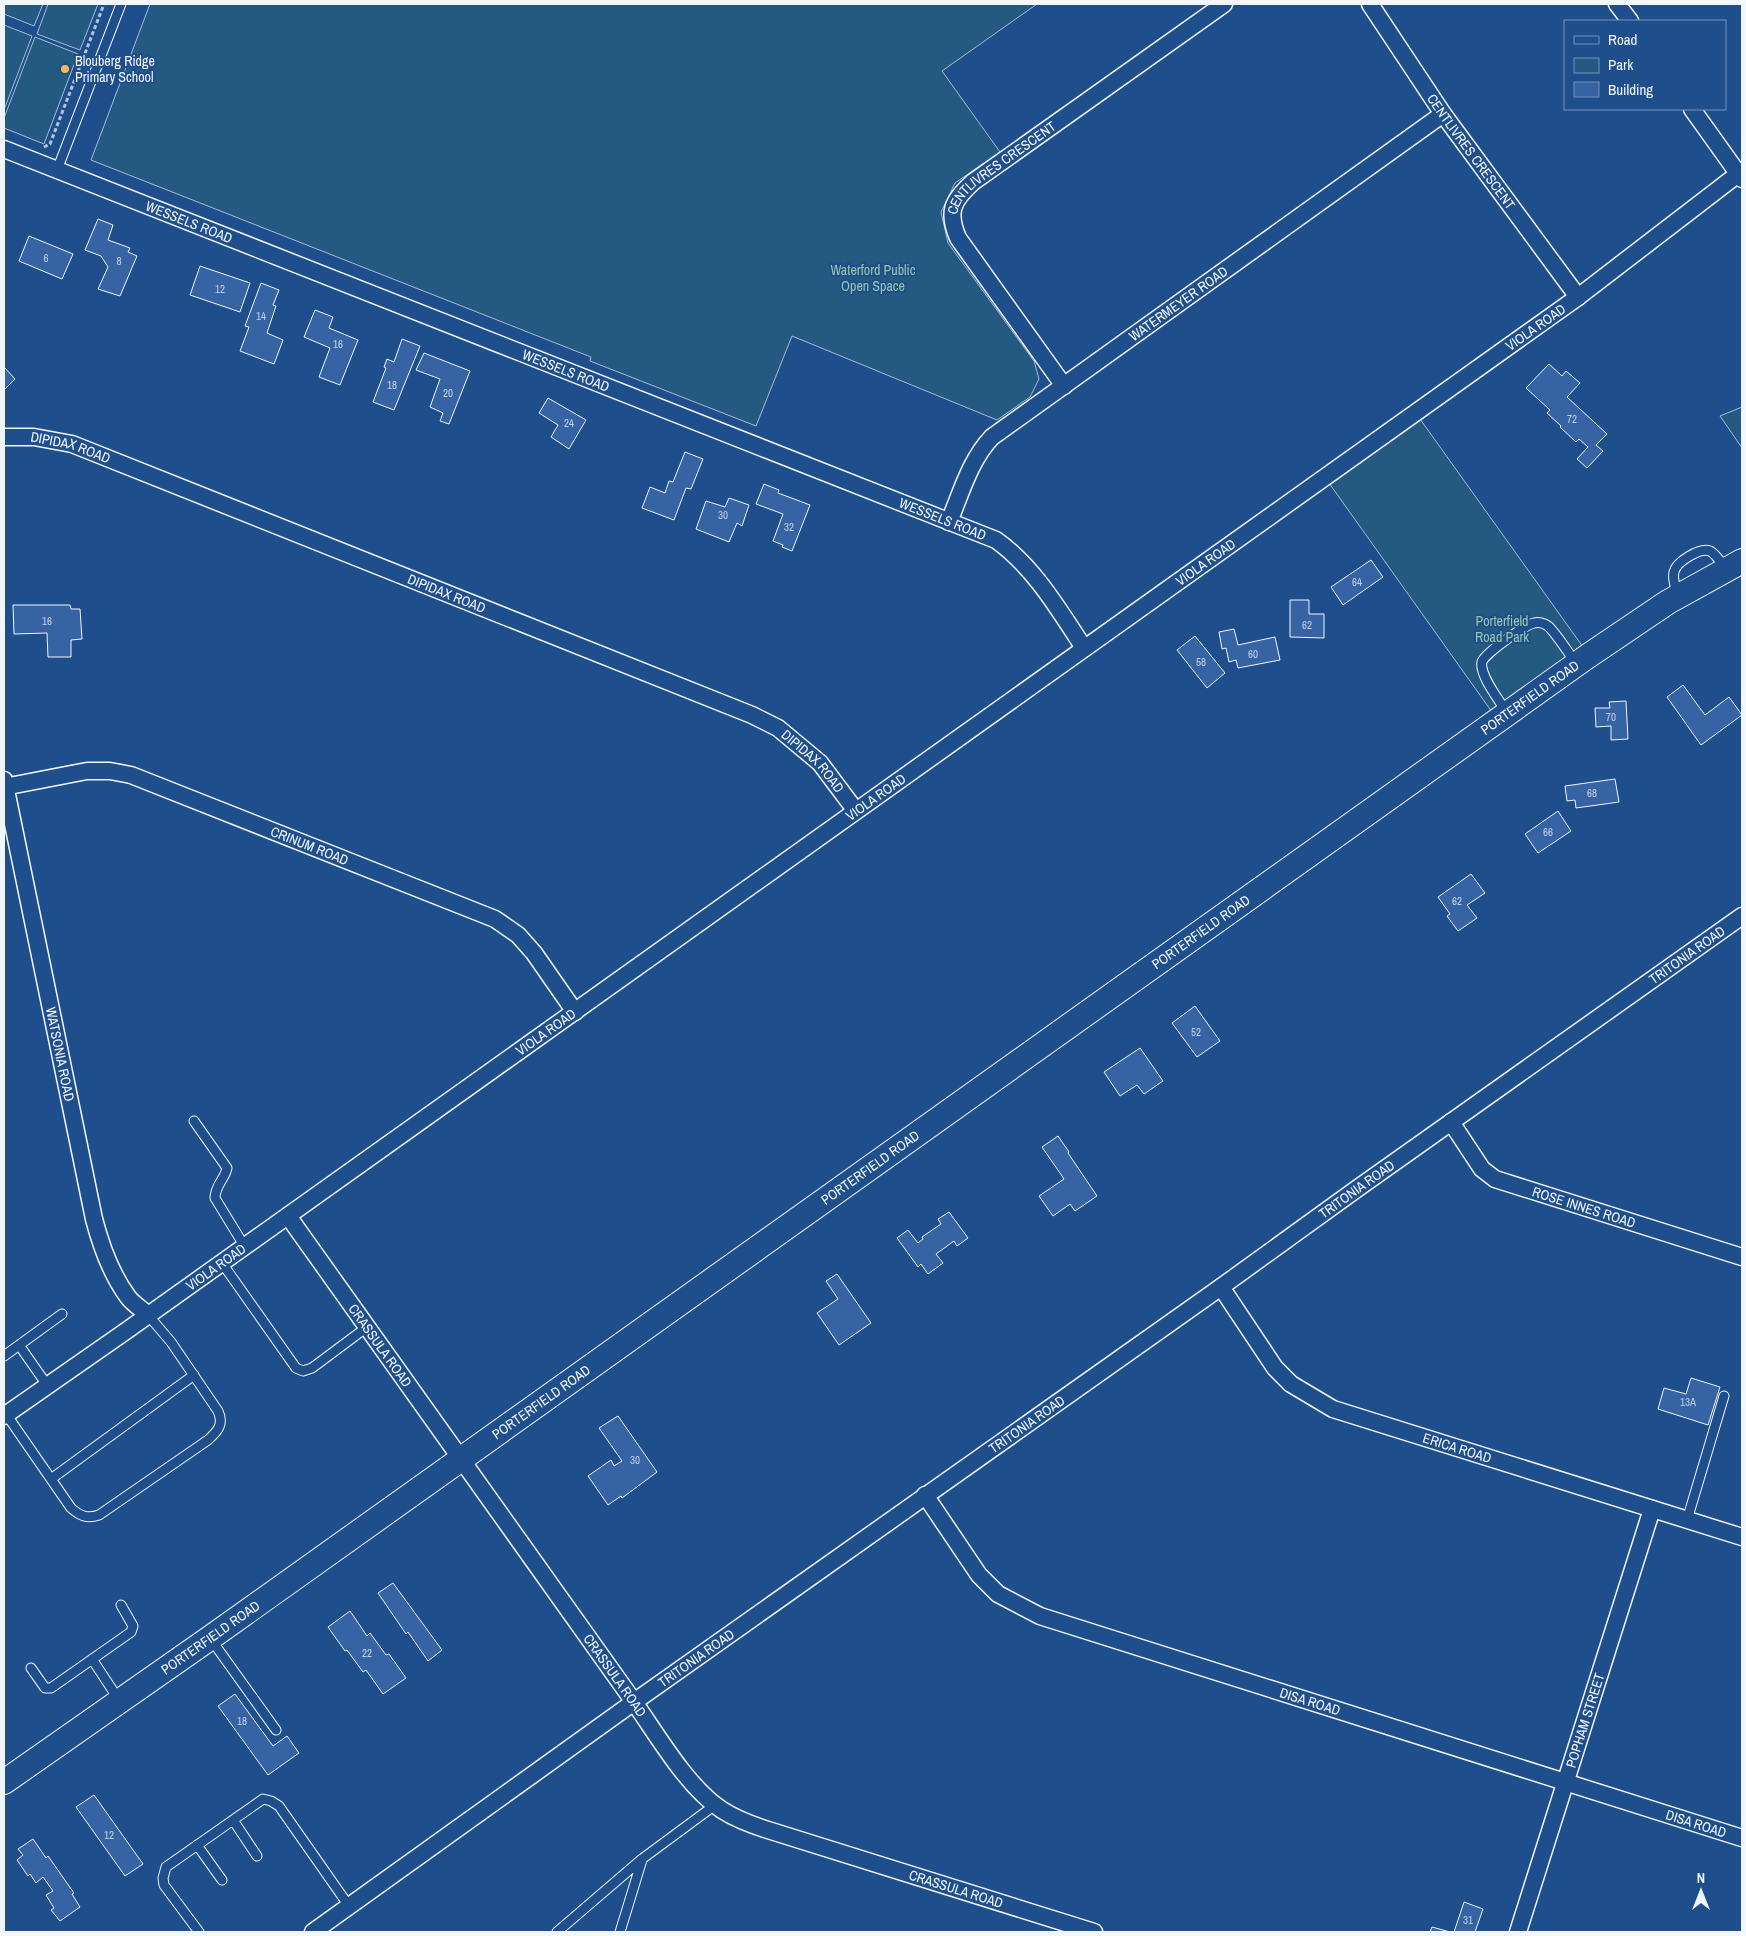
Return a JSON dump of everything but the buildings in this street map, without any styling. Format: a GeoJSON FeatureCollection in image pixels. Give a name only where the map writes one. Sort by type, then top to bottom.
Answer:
{"type":"FeatureCollection","features":[{"type":"Feature","properties":{"kind":"street","name":"CENTLIVRES CRESCENT"},"geometry":{"type":"LineString","coordinates":[[1064,386],[958,238],[952,225],[952,215],[956,199],[973,182],[1224,4]]}},
{"type":"Feature","properties":{"kind":"street","name":"CENTLIVRES CRESCENT"},"geometry":{"type":"LineString","coordinates":[[1370,4],[1443,114],[1578,296]]}},
{"type":"Feature","properties":{"kind":"street"},"geometry":{"type":"LineString","coordinates":[[1617,4],[1629,20]]}},
{"type":"Feature","properties":{"kind":"street"},"geometry":{"type":"LineString","coordinates":[[1693,110],[1741,175]]}},
{"type":"Feature","properties":{"kind":"street","name":"WATERMEYER ROAD"},"geometry":{"type":"LineString","coordinates":[[949,522],[974,462],[985,444],[1000,430],[1443,114]]}},
{"type":"Feature","properties":{"kind":"street","name":"WESSELS ROAD"},"geometry":{"type":"LineString","coordinates":[[4,149],[996,540],[1024,564],[1084,648]]}},
{"type":"Feature","properties":{"kind":"street","name":"VIOLA ROAD"},"geometry":{"type":"LineString","coordinates":[[5,1415],[245,1247],[1578,296],[1741,175]]}},
{"type":"Feature","properties":{"kind":"street","name":"DIPIDAX ROAD"},"geometry":{"type":"LineString","coordinates":[[4,437],[34,437],[72,444],[752,715],[778,728],[820,763],[856,811]]}},
{"type":"Feature","properties":{"kind":"street","name":"PORTERFIELD ROAD"},"geometry":{"type":"LineString","coordinates":[[4,1782],[210,1638],[1576,664],[1678,596],[1734,565]]}},
{"type":"Feature","properties":{"kind":"street","name":"CRINUM ROAD"},"geometry":{"type":"LineString","coordinates":[[4,785],[87,771],[110,771],[131,774],[495,919],[518,934],[534,953],[575,1012]]}},
{"type":"Feature","properties":{"kind":"street","name":"WATSONIA ROAD"},"geometry":{"type":"LineString","coordinates":[[4,785],[94,1219],[105,1255],[116,1277],[129,1298],[148,1315]]}},
{"type":"Feature","properties":{"kind":"street","name":"TRITONIA ROAD"},"geometry":{"type":"LineString","coordinates":[[322,1930],[349,1906],[634,1702],[1742,916]]}},
{"type":"Feature","properties":{"kind":"street","name":"ROSE INNES ROAD"},"geometry":{"type":"LineString","coordinates":[[1451,1122],[1482,1169],[1495,1180],[1742,1257]]}},
{"type":"Feature","properties":{"kind":"street","name":"CRASSULA ROAD"},"geometry":{"type":"LineString","coordinates":[[288,1216],[686,1774],[715,1805],[742,1821],[768,1830],[1094,1932]]}},
{"type":"Feature","properties":{"kind":"street","name":"ERICA ROAD"},"geometry":{"type":"LineString","coordinates":[[1221,1287],[1275,1368],[1291,1384],[1319,1402],[1341,1411],[1742,1537]]}},
{"type":"Feature","properties":{"kind":"street","name":"DISA ROAD"},"geometry":{"type":"LineString","coordinates":[[926,1495],[979,1575],[998,1594],[1040,1616],[1742,1838]]}},
{"type":"Feature","properties":{"kind":"street","name":"POPHAM STREET"},"geometry":{"type":"LineString","coordinates":[[1518,1932],[1652,1508]]}},
{"type":"Feature","properties":{"kind":"lane"},"geometry":{"type":"LineString","coordinates":[[56,170],[121,4]]}},
{"type":"Feature","properties":{"kind":"lane"},"geometry":{"type":"LineString","coordinates":[[1508,713],[1483,670],[1482,663],[1485,656],[1493,650],[1532,623],[1540,622],[1548,626],[1576,664]]}},
{"type":"Feature","properties":{"kind":"lane"},"geometry":{"type":"LineString","coordinates":[[194,1121],[227,1168],[217,1184],[215,1198],[245,1247]]}},
{"type":"Feature","properties":{"kind":"lane"},"geometry":{"type":"LineString","coordinates":[[222,1263],[296,1368],[303,1371],[312,1368],[367,1327]]}},
{"type":"Feature","properties":{"kind":"lane"},"geometry":{"type":"LineString","coordinates":[[6,1350],[19,1345],[62,1314]]}},
{"type":"Feature","properties":{"kind":"lane"},"geometry":{"type":"LineString","coordinates":[[5,1415],[71,1508],[82,1516],[92,1517],[99,1515],[208,1440],[219,1428],[220,1416],[171,1342],[148,1315]]}},
{"type":"Feature","properties":{"kind":"lane"},"geometry":{"type":"LineString","coordinates":[[19,1345],[46,1385]]}},
{"type":"Feature","properties":{"kind":"lane"},"geometry":{"type":"LineString","coordinates":[[51,1479],[194,1375]]}},
{"type":"Feature","properties":{"kind":"lane"},"geometry":{"type":"LineString","coordinates":[[1687,1520],[1724,1396]]}},
{"type":"Feature","properties":{"kind":"lane"},"geometry":{"type":"LineString","coordinates":[[32,1668],[45,1688],[51,1688],[131,1632],[133,1626],[121,1605]]}},
{"type":"Feature","properties":{"kind":"lane"},"geometry":{"type":"LineString","coordinates":[[210,1638],[276,1730]]}},
{"type":"Feature","properties":{"kind":"lane"},"geometry":{"type":"LineString","coordinates":[[92,1659],[119,1700]]}},
{"type":"Feature","properties":{"kind":"lane"},"geometry":{"type":"LineString","coordinates":[[199,1932],[164,1885],[166,1867],[263,1799],[279,1806],[349,1906]]}},
{"type":"Feature","properties":{"kind":"lane"},"geometry":{"type":"LineString","coordinates":[[557,1932],[642,1859],[715,1805]]}},
{"type":"Feature","properties":{"kind":"lane"},"geometry":{"type":"LineString","coordinates":[[233,1820],[257,1856]]}},
{"type":"Feature","properties":{"kind":"lane"},"geometry":{"type":"LineString","coordinates":[[197,1845],[222,1880]]}},
{"type":"Feature","properties":{"kind":"lane"},"geometry":{"type":"LineString","coordinates":[[620,1932],[642,1859]]}},
{"type":"Feature","properties":{"kind":"path"},"geometry":{"type":"LineString","coordinates":[[34,161],[36,151],[50,144],[104,4]]}},
{"type":"Feature","properties":{"kind":"green space"},"geometry":{"type":"Polygon","coordinates":[[[4,4],[43,4],[34,26],[4,14],[4,4]]]}},
{"type":"Feature","properties":{"kind":"green space"},"geometry":{"type":"Polygon","coordinates":[[[48,4],[98,4],[80,50],[37,34],[48,4]]]}},
{"type":"Feature","properties":{"kind":"green space","name":"Waterford Public Open Space"},"geometry":{"type":"Polygon","coordinates":[[[150,4],[1037,4],[942,71],[1000,152],[955,183],[941,212],[948,243],[1034,361],[1039,379],[1030,397],[997,420],[792,336],[756,426],[590,361],[591,357],[91,160],[150,4]]]}},
{"type":"Feature","properties":{"kind":"green space"},"geometry":{"type":"Polygon","coordinates":[[[4,25],[32,36],[4,110],[4,25]]]}},
{"type":"Feature","properties":{"kind":"green space"},"geometry":{"type":"Polygon","coordinates":[[[35,37],[78,54],[44,144],[4,128],[4,118],[35,37]]]}},
{"type":"Feature","properties":{"kind":"green space"},"geometry":{"type":"Polygon","coordinates":[[[1742,407],[1742,448],[1720,416],[1742,407]]]}},
{"type":"Feature","properties":{"kind":"green space","name":"Porterfield Road Park"},"geometry":{"type":"Polygon","coordinates":[[[1420,419],[1583,647],[1492,712],[1329,483],[1420,419]]]}},
{"type":"Feature","properties":{"kind":"place","name":"Blouberg Ridge Primary School"},"geometry":{"type":"Point","coordinates":[65,69]}}]}
